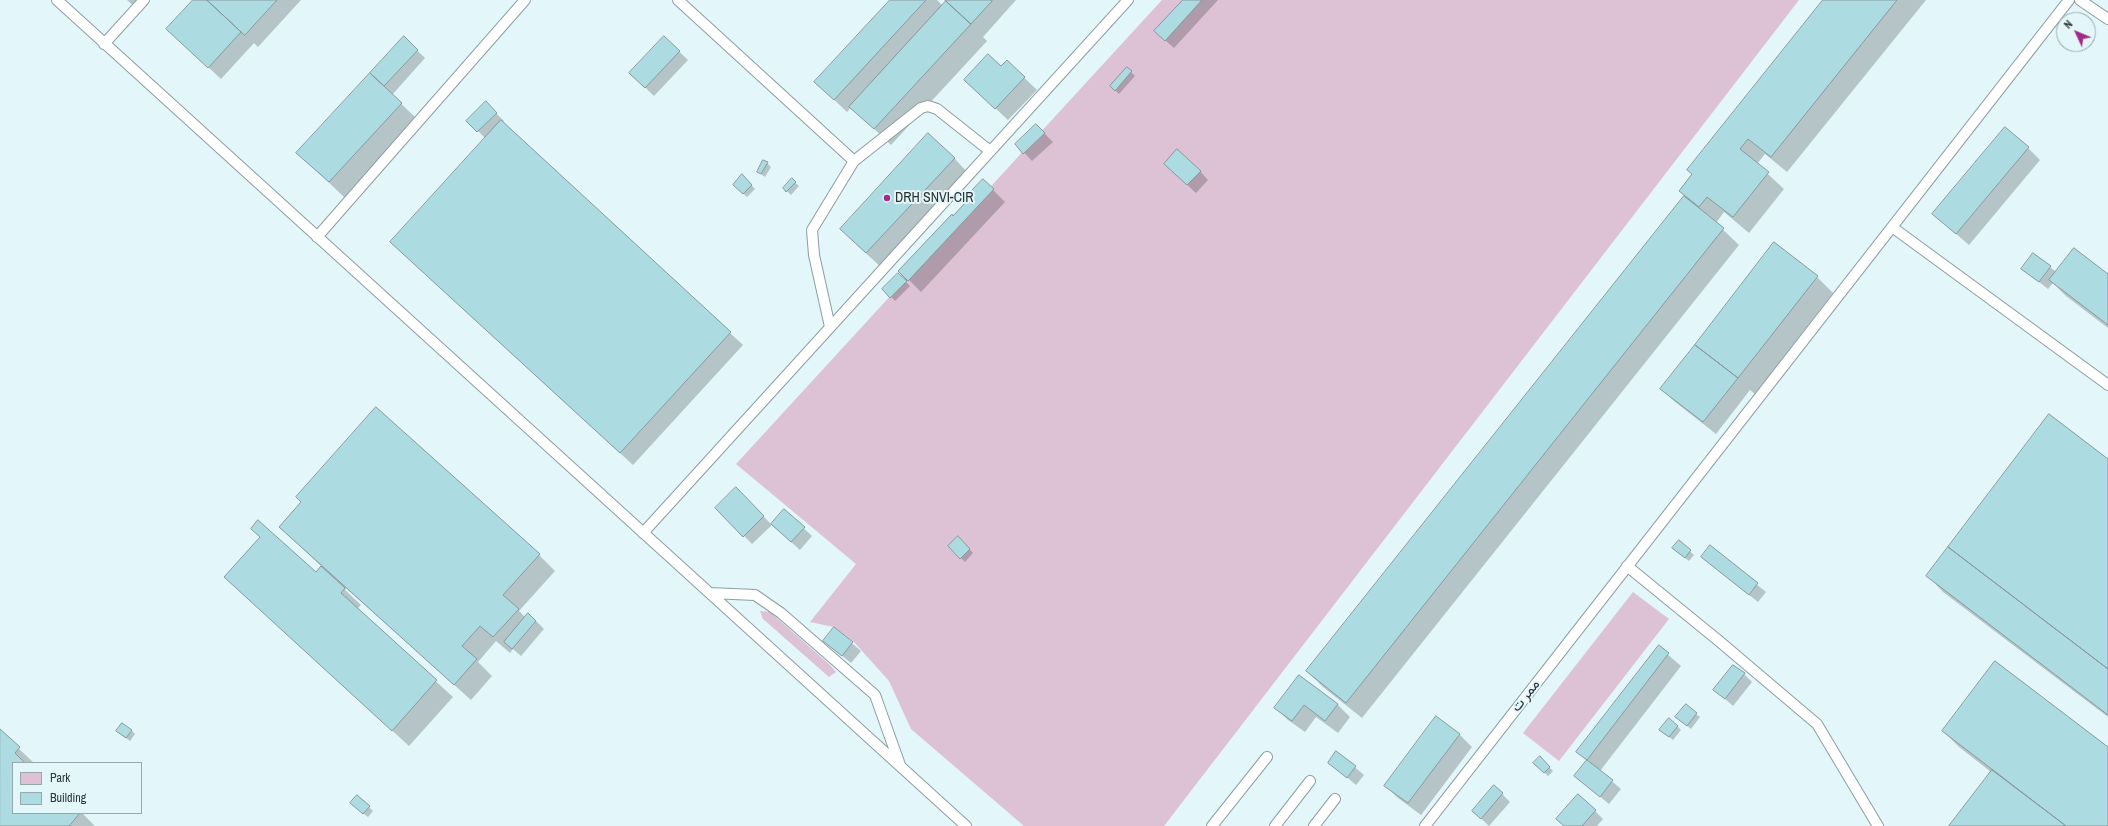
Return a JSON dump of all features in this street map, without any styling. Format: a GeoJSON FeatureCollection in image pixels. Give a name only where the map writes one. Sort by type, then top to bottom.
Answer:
{"type":"FeatureCollection","features":[{"type":"Feature","properties":{"kind":"lane"},"geometry":{"type":"LineString","coordinates":[[56,0],[966,826]]}},
{"type":"Feature","properties":{"kind":"lane"},"geometry":{"type":"LineString","coordinates":[[104,44],[144,0]]}},
{"type":"Feature","properties":{"kind":"lane"},"geometry":{"type":"LineString","coordinates":[[317,237],[525,0]]}},
{"type":"Feature","properties":{"kind":"lane"},"geometry":{"type":"LineString","coordinates":[[678,0],[854,161]]}},
{"type":"Feature","properties":{"kind":"lane"},"geometry":{"type":"LineString","coordinates":[[643,533],[1128,0]]}},
{"type":"Feature","properties":{"kind":"lane","name":"ممر ت"},"geometry":{"type":"LineString","coordinates":[[1425,826],[2069,0]]}},
{"type":"Feature","properties":{"kind":"lane"},"geometry":{"type":"LineString","coordinates":[[2080,0],[2108,19]]}},
{"type":"Feature","properties":{"kind":"lane"},"geometry":{"type":"LineString","coordinates":[[830,327],[814,255],[812,230],[854,161],[921,108],[928,106],[937,109],[990,151]]}},
{"type":"Feature","properties":{"kind":"lane"},"geometry":{"type":"LineString","coordinates":[[1892,227],[2108,385]]}},
{"type":"Feature","properties":{"kind":"lane"},"geometry":{"type":"LineString","coordinates":[[1627,566],[1719,640],[1817,724],[1878,826]]}},
{"type":"Feature","properties":{"kind":"lane"},"geometry":{"type":"LineString","coordinates":[[710,593],[755,595],[781,613],[875,695],[900,766]]}},
{"type":"Feature","properties":{"kind":"lane"},"geometry":{"type":"LineString","coordinates":[[1212,826],[1267,756]]}},
{"type":"Feature","properties":{"kind":"lane"},"geometry":{"type":"LineString","coordinates":[[1275,826],[1310,781]]}},
{"type":"Feature","properties":{"kind":"lane"},"geometry":{"type":"LineString","coordinates":[[1314,826],[1335,799]]}},
{"type":"Feature","properties":{"kind":"green space"},"geometry":{"type":"Polygon","coordinates":[[[1162,0],[1799,0],[1164,826],[1024,826],[911,729],[889,681],[854,642],[834,627],[810,622],[856,564],[736,464],[1162,0]]]}},
{"type":"Feature","properties":{"kind":"green space"},"geometry":{"type":"Polygon","coordinates":[[[1633,592],[1669,619],[1559,761],[1523,733],[1633,592]]]}},
{"type":"Feature","properties":{"kind":"green space"},"geometry":{"type":"Polygon","coordinates":[[[760,611],[770,612],[836,672],[829,677],[763,619],[760,611]]]}},
{"type":"Feature","properties":{"kind":"building"},"geometry":{"type":"Polygon","coordinates":[[[193,0],[207,0],[241,32],[208,68],[166,29],[193,0]]]}},
{"type":"Feature","properties":{"kind":"building"},"geometry":{"type":"Polygon","coordinates":[[[207,0],[277,0],[245,35],[207,0]]]}},
{"type":"Feature","properties":{"kind":"building"},"geometry":{"type":"Polygon","coordinates":[[[890,0],[926,0],[834,100],[814,82],[890,0]]]}},
{"type":"Feature","properties":{"kind":"building"},"geometry":{"type":"Polygon","coordinates":[[[945,0],[992,0],[992,1],[971,24],[945,0]]]}},
{"type":"Feature","properties":{"kind":"building"},"geometry":{"type":"Polygon","coordinates":[[[1183,0],[1202,0],[1165,41],[1154,31],[1183,0]]]}},
{"type":"Feature","properties":{"kind":"building"},"geometry":{"type":"Polygon","coordinates":[[[1823,0],[1897,0],[1771,157],[1748,139],[1740,149],[1769,172],[1733,217],[1707,197],[1699,207],[1679,191],[1692,174],[1687,170],[1823,0]]]}},
{"type":"Feature","properties":{"kind":"building"},"geometry":{"type":"Polygon","coordinates":[[[946,1],[971,24],[874,129],[849,107],[946,1]]]}},
{"type":"Feature","properties":{"kind":"building"},"geometry":{"type":"Polygon","coordinates":[[[404,36],[418,50],[384,86],[370,73],[404,36]]]}},
{"type":"Feature","properties":{"kind":"building"},"geometry":{"type":"Polygon","coordinates":[[[664,36],[680,51],[645,88],[629,73],[664,36]]]}},
{"type":"Feature","properties":{"kind":"building"},"geometry":{"type":"Polygon","coordinates":[[[988,54],[1001,66],[1007,60],[1025,77],[995,109],[964,80],[988,54]]]}},
{"type":"Feature","properties":{"kind":"building"},"geometry":{"type":"Polygon","coordinates":[[[1127,67],[1132,71],[1115,91],[1110,86],[1127,67]]]}},
{"type":"Feature","properties":{"kind":"building"},"geometry":{"type":"Polygon","coordinates":[[[370,73],[402,103],[329,182],[296,153],[370,73]]]}},
{"type":"Feature","properties":{"kind":"building"},"geometry":{"type":"Polygon","coordinates":[[[486,101],[497,113],[477,132],[466,121],[486,101]]]}},
{"type":"Feature","properties":{"kind":"building"},"geometry":{"type":"Polygon","coordinates":[[[501,120],[731,332],[620,453],[390,242],[501,120]]]}},
{"type":"Feature","properties":{"kind":"building"},"geometry":{"type":"Polygon","coordinates":[[[1036,124],[1045,133],[1023,154],[1015,144],[1036,124]]]}},
{"type":"Feature","properties":{"kind":"building"},"geometry":{"type":"Polygon","coordinates":[[[2005,127],[2029,147],[1956,234],[1932,214],[2005,127]]]}},
{"type":"Feature","properties":{"kind":"building"},"geometry":{"type":"Polygon","coordinates":[[[928,133],[955,158],[866,253],[840,229],[928,133]]]}},
{"type":"Feature","properties":{"kind":"building"},"geometry":{"type":"Polygon","coordinates":[[[1177,149],[1201,171],[1187,185],[1164,164],[1177,149]]]}},
{"type":"Feature","properties":{"kind":"building"},"geometry":{"type":"Polygon","coordinates":[[[763,160],[768,162],[761,174],[757,172],[763,160]]]}},
{"type":"Feature","properties":{"kind":"building"},"geometry":{"type":"Polygon","coordinates":[[[742,174],[752,185],[743,194],[733,185],[742,174]]]}},
{"type":"Feature","properties":{"kind":"building"},"geometry":{"type":"Polygon","coordinates":[[[792,178],[796,182],[786,192],[783,188],[792,178]]]}},
{"type":"Feature","properties":{"kind":"building"},"geometry":{"type":"Polygon","coordinates":[[[983,179],[994,189],[908,281],[898,271],[952,214],[953,216],[965,203],[962,201],[983,179]]]}},
{"type":"Feature","properties":{"kind":"building"},"geometry":{"type":"Polygon","coordinates":[[[1684,196],[1724,228],[1346,703],[1306,671],[1684,196]]]}},
{"type":"Feature","properties":{"kind":"building"},"geometry":{"type":"Polygon","coordinates":[[[1774,242],[1818,276],[1738,378],[1695,345],[1774,242]]]}},
{"type":"Feature","properties":{"kind":"building"},"geometry":{"type":"Polygon","coordinates":[[[2074,248],[2108,274],[2108,325],[2049,280],[2074,248]]]}},
{"type":"Feature","properties":{"kind":"building"},"geometry":{"type":"Polygon","coordinates":[[[2033,253],[2051,266],[2039,282],[2021,269],[2033,253]]]}},
{"type":"Feature","properties":{"kind":"building"},"geometry":{"type":"Polygon","coordinates":[[[898,273],[907,281],[890,298],[882,289],[898,273]]]}},
{"type":"Feature","properties":{"kind":"building"},"geometry":{"type":"Polygon","coordinates":[[[1695,345],[1738,378],[1703,422],[1660,389],[1695,345]]]}},
{"type":"Feature","properties":{"kind":"building"},"geometry":{"type":"Polygon","coordinates":[[[376,407],[540,554],[503,595],[519,609],[493,637],[480,626],[462,646],[477,659],[454,685],[279,527],[301,502],[296,497],[376,407]]]}},
{"type":"Feature","properties":{"kind":"building"},"geometry":{"type":"Polygon","coordinates":[[[2049,414],[2108,459],[2108,669],[1948,547],[2049,414]]]}},
{"type":"Feature","properties":{"kind":"building"},"geometry":{"type":"Polygon","coordinates":[[[736,487],[764,516],[743,537],[715,508],[736,487]]]}},
{"type":"Feature","properties":{"kind":"building"},"geometry":{"type":"Polygon","coordinates":[[[784,509],[805,527],[791,542],[771,524],[784,509]]]}},
{"type":"Feature","properties":{"kind":"building"},"geometry":{"type":"Polygon","coordinates":[[[258,520],[316,572],[321,566],[345,588],[341,593],[437,680],[392,731],[224,577],[260,537],[251,529],[258,520]]]}},
{"type":"Feature","properties":{"kind":"building"},"geometry":{"type":"Polygon","coordinates":[[[958,536],[970,549],[960,559],[948,546],[958,536]]]}},
{"type":"Feature","properties":{"kind":"building"},"geometry":{"type":"Polygon","coordinates":[[[1679,540],[1691,550],[1685,558],[1672,548],[1679,540]]]}},
{"type":"Feature","properties":{"kind":"building"},"geometry":{"type":"Polygon","coordinates":[[[1710,545],[1758,583],[1749,595],[1701,557],[1710,545]]]}},
{"type":"Feature","properties":{"kind":"building"},"geometry":{"type":"Polygon","coordinates":[[[1948,547],[2108,669],[2108,715],[1926,576],[1948,547]]]}},
{"type":"Feature","properties":{"kind":"building"},"geometry":{"type":"Polygon","coordinates":[[[528,613],[536,621],[512,649],[504,642],[528,613]]]}},
{"type":"Feature","properties":{"kind":"building"},"geometry":{"type":"Polygon","coordinates":[[[834,627],[853,642],[842,656],[823,641],[834,627]]]}},
{"type":"Feature","properties":{"kind":"building"},"geometry":{"type":"Polygon","coordinates":[[[1659,645],[1669,653],[1587,760],[1576,752],[1659,645]]]}},
{"type":"Feature","properties":{"kind":"building"},"geometry":{"type":"Polygon","coordinates":[[[1995,661],[2108,747],[2108,826],[2066,826],[1942,731],[1995,661]]]}},
{"type":"Feature","properties":{"kind":"building"},"geometry":{"type":"Polygon","coordinates":[[[1733,665],[1745,673],[1725,699],[1713,690],[1733,665]]]}},
{"type":"Feature","properties":{"kind":"building"},"geometry":{"type":"Polygon","coordinates":[[[1299,675],[1338,704],[1325,721],[1304,705],[1292,721],[1274,708],[1299,675]]]}},
{"type":"Feature","properties":{"kind":"building"},"geometry":{"type":"Polygon","coordinates":[[[1686,704],[1697,713],[1687,726],[1675,717],[1686,704]]]}},
{"type":"Feature","properties":{"kind":"building"},"geometry":{"type":"Polygon","coordinates":[[[1436,716],[1460,734],[1408,803],[1384,786],[1436,716]]]}},
{"type":"Feature","properties":{"kind":"building"},"geometry":{"type":"Polygon","coordinates":[[[1669,718],[1678,726],[1669,737],[1659,730],[1669,718]]]}},
{"type":"Feature","properties":{"kind":"building"},"geometry":{"type":"Polygon","coordinates":[[[122,723],[132,730],[126,738],[116,731],[122,723]]]}},
{"type":"Feature","properties":{"kind":"building"},"geometry":{"type":"Polygon","coordinates":[[[0,729],[20,747],[15,753],[24,762],[12,762],[12,814],[79,814],[69,826],[0,826],[0,729]]]}},
{"type":"Feature","properties":{"kind":"building"},"geometry":{"type":"Polygon","coordinates":[[[1336,751],[1356,766],[1347,778],[1328,763],[1336,751]]]}},
{"type":"Feature","properties":{"kind":"building"},"geometry":{"type":"Polygon","coordinates":[[[1540,756],[1550,767],[1544,773],[1533,763],[1540,756]]]}},
{"type":"Feature","properties":{"kind":"building"},"geometry":{"type":"Polygon","coordinates":[[[1587,760],[1613,780],[1600,797],[1574,776],[1587,760]]]}},
{"type":"Feature","properties":{"kind":"building"},"geometry":{"type":"Polygon","coordinates":[[[1992,770],[2066,826],[1949,826],[1992,770]]]}},
{"type":"Feature","properties":{"kind":"building"},"geometry":{"type":"Polygon","coordinates":[[[1494,785],[1503,793],[1481,819],[1472,811],[1494,785]]]}},
{"type":"Feature","properties":{"kind":"building"},"geometry":{"type":"Polygon","coordinates":[[[1578,794],[1596,810],[1582,826],[1564,826],[1556,819],[1578,794]]]}},
{"type":"Feature","properties":{"kind":"building"},"geometry":{"type":"Polygon","coordinates":[[[357,795],[370,806],[363,814],[350,803],[357,795]]]}},
{"type":"Feature","properties":{"kind":"place","name":"DRH SNVI-CIR"},"geometry":{"type":"Point","coordinates":[887,198]}}]}
